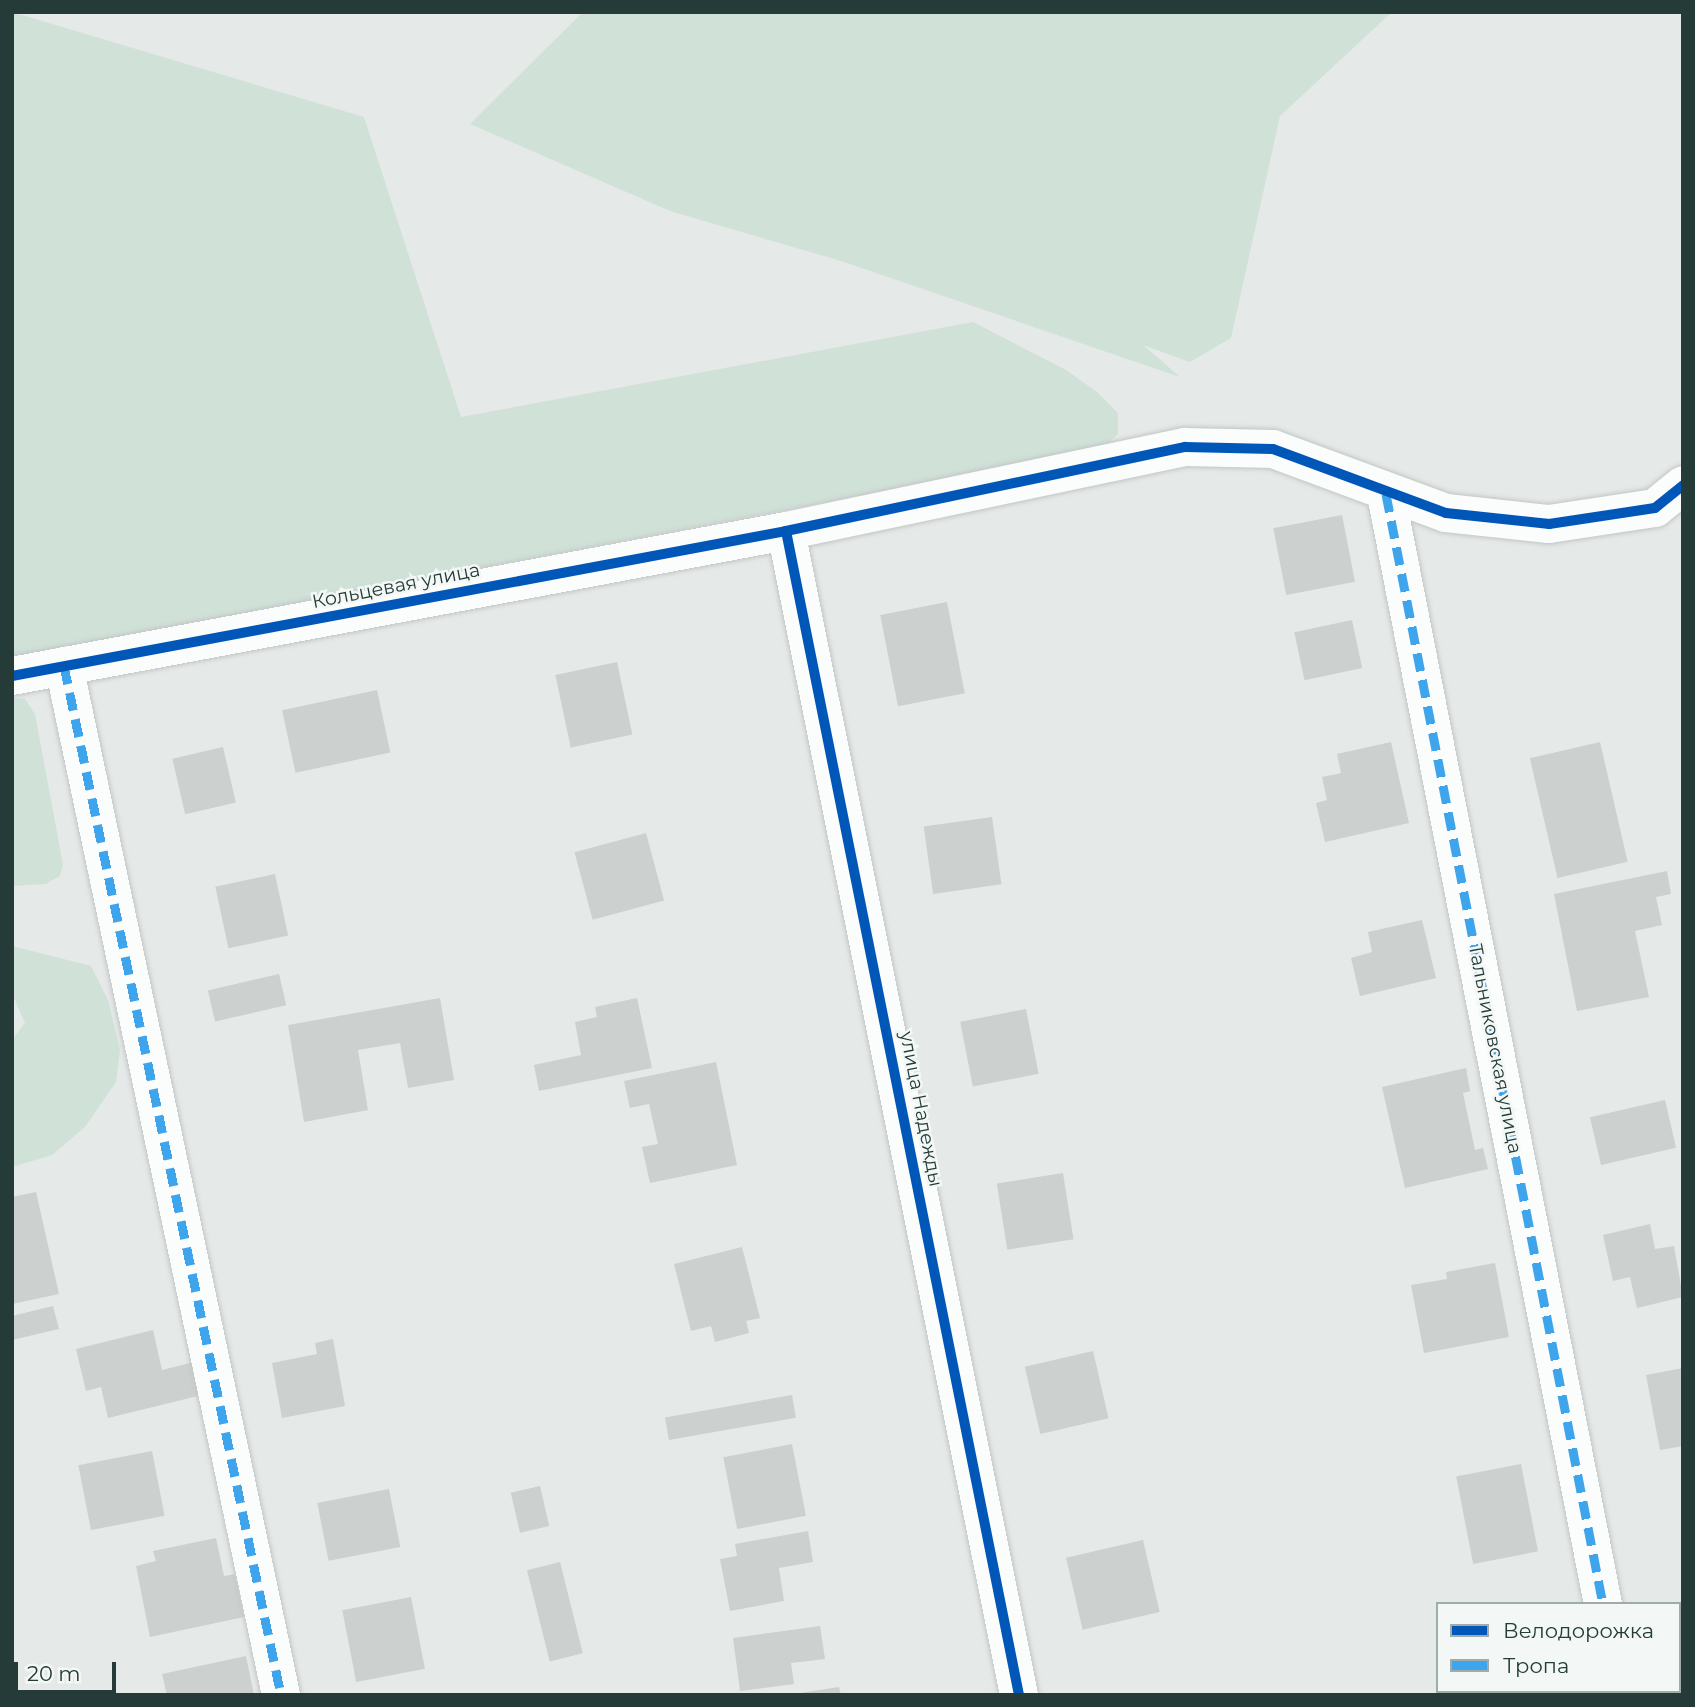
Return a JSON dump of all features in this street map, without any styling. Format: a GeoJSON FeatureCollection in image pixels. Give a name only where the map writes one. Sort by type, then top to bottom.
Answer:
{"type":"FeatureCollection","features":[{"type":"Feature","properties":{"kind":"street","name":"Кольцевая улица"},"geometry":{"type":"LineString","coordinates":[[12,676],[786,531],[1185,447],[1273,449],[1386,494],[1446,513],[1549,524],[1655,508],[1683,485]]}},
{"type":"Feature","properties":{"kind":"street","name":"Тальниковская улица"},"geometry":{"type":"LineString","coordinates":[[1386,494],[1603,1602]]}},
{"type":"Feature","properties":{"kind":"street","name":"улица Надежды"},"geometry":{"type":"LineString","coordinates":[[786,531],[1019,1695]]}},
{"type":"Feature","properties":{"kind":"street"},"geometry":{"type":"LineString","coordinates":[[64,666],[281,1695]]}},
{"type":"Feature","properties":{"kind":"shaded area"},"geometry":{"type":"Polygon","coordinates":[[[12,12],[364,117],[461,417],[973,322],[1066,370],[1097,392],[1118,413],[1118,434],[1101,450],[12,657],[12,12]]]}},
{"type":"Feature","properties":{"kind":"shaded area"},"geometry":{"type":"Polygon","coordinates":[[[583,12],[1392,12],[1280,116],[1231,338],[1190,362],[1143,345],[1180,377],[841,261],[670,211],[470,124],[583,12]]]}},
{"type":"Feature","properties":{"kind":"shaded area"},"geometry":{"type":"Polygon","coordinates":[[[12,698],[25,699],[35,714],[63,865],[60,876],[46,884],[12,886],[12,698]]]}},
{"type":"Feature","properties":{"kind":"shaded area"},"geometry":{"type":"Polygon","coordinates":[[[12,946],[91,966],[108,1000],[120,1050],[116,1082],[85,1127],[52,1155],[12,1167],[12,1040],[25,1023],[12,993],[12,946]]]}},
{"type":"Feature","properties":{"kind":"building"},"geometry":{"type":"Polygon","coordinates":[[[1342,515],[1355,582],[1286,595],[1273,528],[1342,515]]]}},
{"type":"Feature","properties":{"kind":"building"},"geometry":{"type":"Polygon","coordinates":[[[947,602],[965,693],[898,706],[880,615],[947,602]]]}},
{"type":"Feature","properties":{"kind":"building"},"geometry":{"type":"Polygon","coordinates":[[[1352,620],[1362,668],[1304,680],[1294,632],[1352,620]]]}},
{"type":"Feature","properties":{"kind":"building"},"geometry":{"type":"Polygon","coordinates":[[[617,662],[632,734],[571,747],[555,675],[617,662]]]}},
{"type":"Feature","properties":{"kind":"building"},"geometry":{"type":"Polygon","coordinates":[[[377,690],[390,753],[295,773],[282,710],[377,690]]]}},
{"type":"Feature","properties":{"kind":"building"},"geometry":{"type":"Polygon","coordinates":[[[1391,742],[1409,823],[1325,842],[1316,803],[1327,800],[1322,777],[1341,773],[1337,754],[1391,742]]]}},
{"type":"Feature","properties":{"kind":"building"},"geometry":{"type":"Polygon","coordinates":[[[1600,742],[1628,862],[1558,878],[1530,758],[1600,742]]]}},
{"type":"Feature","properties":{"kind":"building"},"geometry":{"type":"Polygon","coordinates":[[[223,747],[236,803],[185,814],[172,759],[223,747]]]}},
{"type":"Feature","properties":{"kind":"building"},"geometry":{"type":"Polygon","coordinates":[[[992,817],[1001,884],[933,894],[924,827],[992,817]]]}},
{"type":"Feature","properties":{"kind":"building"},"geometry":{"type":"Polygon","coordinates":[[[646,833],[664,901],[593,920],[575,852],[646,833]]]}},
{"type":"Feature","properties":{"kind":"building"},"geometry":{"type":"Polygon","coordinates":[[[1667,871],[1671,894],[1656,897],[1662,925],[1635,931],[1649,997],[1577,1011],[1554,894],[1667,871]]]}},
{"type":"Feature","properties":{"kind":"building"},"geometry":{"type":"Polygon","coordinates":[[[275,874],[288,936],[228,948],[215,887],[275,874]]]}},
{"type":"Feature","properties":{"kind":"building"},"geometry":{"type":"Polygon","coordinates":[[[1422,920],[1436,978],[1360,996],[1351,958],[1372,952],[1368,932],[1422,920]]]}},
{"type":"Feature","properties":{"kind":"building"},"geometry":{"type":"Polygon","coordinates":[[[279,974],[286,1005],[215,1022],[208,990],[279,974]]]}},
{"type":"Feature","properties":{"kind":"building"},"geometry":{"type":"Polygon","coordinates":[[[440,998],[454,1080],[408,1088],[400,1043],[358,1050],[368,1110],[304,1122],[288,1025],[440,998]]]}},
{"type":"Feature","properties":{"kind":"building"},"geometry":{"type":"Polygon","coordinates":[[[637,998],[652,1068],[539,1091],[534,1065],[581,1055],[575,1022],[597,1017],[595,1007],[637,998]]]}},
{"type":"Feature","properties":{"kind":"building"},"geometry":{"type":"Polygon","coordinates":[[[1026,1009],[1039,1074],[973,1087],[960,1022],[1026,1009]]]}},
{"type":"Feature","properties":{"kind":"building"},"geometry":{"type":"Polygon","coordinates":[[[716,1062],[737,1165],[650,1183],[642,1147],[658,1144],[649,1104],[630,1108],[624,1081],[716,1062]]]}},
{"type":"Feature","properties":{"kind":"building"},"geometry":{"type":"Polygon","coordinates":[[[1466,1068],[1470,1091],[1463,1093],[1475,1150],[1483,1148],[1488,1169],[1405,1188],[1382,1087],[1466,1068]]]}},
{"type":"Feature","properties":{"kind":"building"},"geometry":{"type":"Polygon","coordinates":[[[1665,1100],[1676,1148],[1601,1165],[1590,1117],[1665,1100]]]}},
{"type":"Feature","properties":{"kind":"building"},"geometry":{"type":"Polygon","coordinates":[[[1063,1173],[1073,1239],[1007,1250],[997,1183],[1063,1173]]]}},
{"type":"Feature","properties":{"kind":"building"},"geometry":{"type":"Polygon","coordinates":[[[36,1192],[59,1294],[12,1304],[12,1197],[36,1192]]]}},
{"type":"Feature","properties":{"kind":"building"},"geometry":{"type":"Polygon","coordinates":[[[1650,1224],[1655,1249],[1674,1246],[1683,1297],[1637,1308],[1630,1277],[1613,1281],[1603,1235],[1650,1224]]]}},
{"type":"Feature","properties":{"kind":"building"},"geometry":{"type":"Polygon","coordinates":[[[742,1247],[760,1318],[746,1321],[749,1333],[715,1342],[711,1326],[691,1331],[674,1264],[742,1247]]]}},
{"type":"Feature","properties":{"kind":"building"},"geometry":{"type":"Polygon","coordinates":[[[1495,1263],[1509,1337],[1424,1353],[1411,1285],[1447,1279],[1446,1272],[1495,1263]]]}},
{"type":"Feature","properties":{"kind":"building"},"geometry":{"type":"Polygon","coordinates":[[[53,1306],[59,1329],[12,1340],[12,1316],[53,1306]]]}},
{"type":"Feature","properties":{"kind":"building"},"geometry":{"type":"Polygon","coordinates":[[[153,1330],[162,1370],[198,1361],[206,1394],[108,1418],[101,1387],[86,1391],[76,1349],[153,1330]]]}},
{"type":"Feature","properties":{"kind":"building"},"geometry":{"type":"Polygon","coordinates":[[[333,1339],[345,1406],[282,1418],[272,1363],[317,1354],[315,1343],[333,1339]]]}},
{"type":"Feature","properties":{"kind":"building"},"geometry":{"type":"Polygon","coordinates":[[[1093,1351],[1109,1418],[1040,1434],[1025,1367],[1093,1351]]]}},
{"type":"Feature","properties":{"kind":"building"},"geometry":{"type":"Polygon","coordinates":[[[1683,1368],[1683,1446],[1660,1450],[1646,1375],[1683,1368]]]}},
{"type":"Feature","properties":{"kind":"building"},"geometry":{"type":"Polygon","coordinates":[[[792,1395],[796,1418],[669,1440],[665,1417],[792,1395]]]}},
{"type":"Feature","properties":{"kind":"building"},"geometry":{"type":"Polygon","coordinates":[[[792,1444],[806,1516],[737,1529],[723,1457],[792,1444]]]}},
{"type":"Feature","properties":{"kind":"building"},"geometry":{"type":"Polygon","coordinates":[[[152,1451],[165,1516],[91,1530],[78,1465],[152,1451]]]}},
{"type":"Feature","properties":{"kind":"building"},"geometry":{"type":"Polygon","coordinates":[[[1521,1464],[1538,1551],[1473,1564],[1456,1477],[1521,1464]]]}},
{"type":"Feature","properties":{"kind":"building"},"geometry":{"type":"Polygon","coordinates":[[[540,1486],[549,1526],[520,1533],[511,1493],[540,1486]]]}},
{"type":"Feature","properties":{"kind":"building"},"geometry":{"type":"Polygon","coordinates":[[[389,1489],[400,1547],[329,1561],[317,1503],[389,1489]]]}},
{"type":"Feature","properties":{"kind":"building"},"geometry":{"type":"Polygon","coordinates":[[[808,1531],[813,1562],[779,1568],[784,1601],[730,1611],[720,1559],[737,1556],[735,1544],[808,1531]]]}},
{"type":"Feature","properties":{"kind":"building"},"geometry":{"type":"Polygon","coordinates":[[[216,1538],[224,1576],[235,1574],[244,1617],[150,1637],[136,1566],[156,1561],[153,1551],[216,1538]]]}},
{"type":"Feature","properties":{"kind":"building"},"geometry":{"type":"Polygon","coordinates":[[[1143,1540],[1160,1612],[1083,1630],[1066,1558],[1143,1540]]]}},
{"type":"Feature","properties":{"kind":"building"},"geometry":{"type":"Polygon","coordinates":[[[560,1562],[583,1653],[550,1661],[527,1570],[560,1562]]]}},
{"type":"Feature","properties":{"kind":"building"},"geometry":{"type":"Polygon","coordinates":[[[411,1597],[425,1669],[356,1682],[342,1610],[411,1597]]]}},
{"type":"Feature","properties":{"kind":"building"},"geometry":{"type":"Polygon","coordinates":[[[820,1626],[825,1659],[791,1663],[794,1684],[740,1691],[733,1638],[820,1626]]]}},
{"type":"Feature","properties":{"kind":"building"},"geometry":{"type":"Polygon","coordinates":[[[246,1656],[254,1695],[167,1695],[162,1674],[246,1656]]]}},
{"type":"Feature","properties":{"kind":"building"},"geometry":{"type":"Polygon","coordinates":[[[839,1687],[841,1695],[800,1695],[800,1693],[839,1687]]]}},
{"type":"Feature","properties":{"kind":"building"},"geometry":{"type":"Polygon","coordinates":[[[1497,1693],[1574,1693],[1574,1695],[1497,1693]]]}},
{"type":"Feature","properties":{"kind":"marked path"},"geometry":{"type":"LineString","coordinates":[[1386,494],[1603,1602]]}},
{"type":"Feature","properties":{"kind":"marked path"},"geometry":{"type":"LineString","coordinates":[[64,666],[281,1695]]}},
{"type":"Feature","properties":{"kind":"cycle path"},"geometry":{"type":"LineString","coordinates":[[12,676],[786,531],[1185,447],[1273,449],[1446,513],[1549,524],[1655,508],[1683,485]]}},
{"type":"Feature","properties":{"kind":"cycle path"},"geometry":{"type":"LineString","coordinates":[[786,531],[1019,1695]]}}]}
